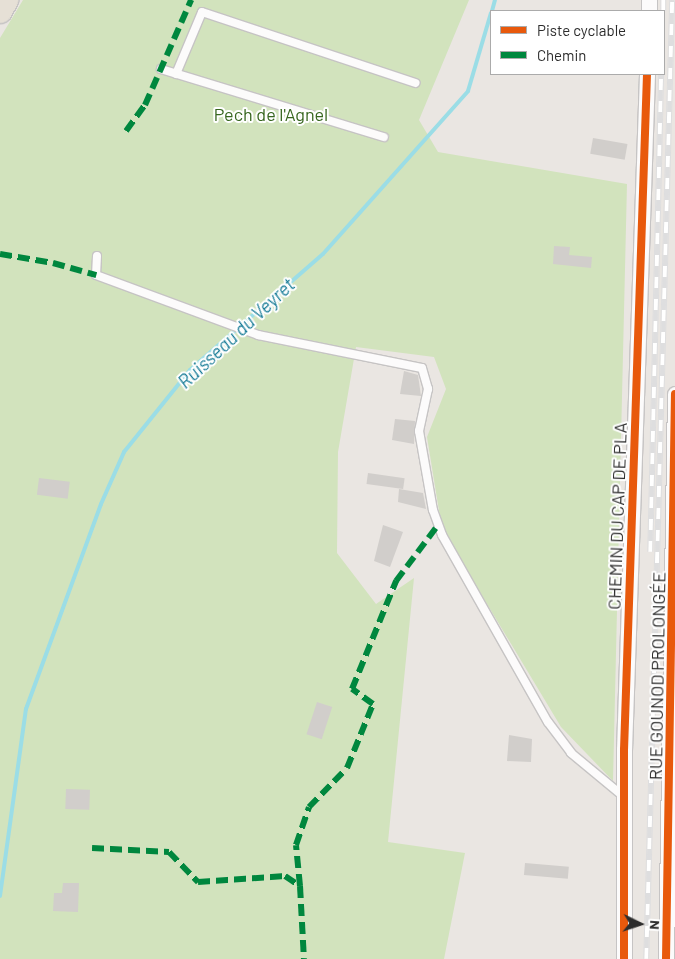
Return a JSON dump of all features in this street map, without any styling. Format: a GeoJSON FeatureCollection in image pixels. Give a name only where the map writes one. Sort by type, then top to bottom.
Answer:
{"type":"FeatureCollection","features":[{"type":"Feature","properties":{"kind":"main road"},"geometry":{"type":"LineString","coordinates":[[0,10],[6,0]]}},
{"type":"Feature","properties":{"kind":"street","name":"CHEMIN DU CAP DE PLA"},"geometry":{"type":"LineString","coordinates":[[624,959],[624,796],[647,75]]}},
{"type":"Feature","properties":{"kind":"street","name":"RUE GOUNOD PROLONGÉE"},"geometry":{"type":"LineString","coordinates":[[666,959],[675,394]]}},
{"type":"Feature","properties":{"kind":"lane"},"geometry":{"type":"LineString","coordinates":[[176,74],[202,12],[416,83]]}},
{"type":"Feature","properties":{"kind":"lane"},"geometry":{"type":"LineString","coordinates":[[161,70],[384,137]]}},
{"type":"Feature","properties":{"kind":"lane"},"geometry":{"type":"LineString","coordinates":[[98,256],[96,275],[258,335],[422,368],[428,389],[419,431],[433,510],[442,536],[548,722],[571,753],[624,796]]}},
{"type":"Feature","properties":{"kind":"green space","name":"Pech de l'Agnel"},"geometry":{"type":"Polygon","coordinates":[[[23,0],[469,0],[419,120],[438,152],[627,184],[613,781],[561,727],[442,529],[427,437],[446,389],[434,357],[356,347],[338,452],[337,553],[376,604],[414,578],[388,842],[465,853],[444,959],[0,959],[0,38],[23,0]]]}},
{"type":"Feature","properties":{"kind":"building"},"geometry":{"type":"Polygon","coordinates":[[[593,138],[627,144],[625,160],[590,154],[593,138]]]}},
{"type":"Feature","properties":{"kind":"building"},"geometry":{"type":"Polygon","coordinates":[[[554,246],[570,247],[569,255],[592,257],[591,268],[553,264],[554,246]]]}},
{"type":"Feature","properties":{"kind":"building"},"geometry":{"type":"Polygon","coordinates":[[[404,371],[418,375],[421,396],[400,394],[404,371]]]}},
{"type":"Feature","properties":{"kind":"building"},"geometry":{"type":"Polygon","coordinates":[[[395,419],[415,421],[414,444],[392,440],[395,419]]]}},
{"type":"Feature","properties":{"kind":"building"},"geometry":{"type":"Polygon","coordinates":[[[368,473],[405,478],[403,489],[366,484],[368,473]]]}},
{"type":"Feature","properties":{"kind":"building"},"geometry":{"type":"Polygon","coordinates":[[[39,478],[70,482],[68,499],[37,495],[39,478]]]}},
{"type":"Feature","properties":{"kind":"building"},"geometry":{"type":"Polygon","coordinates":[[[399,489],[423,493],[426,509],[398,502],[399,489]]]}},
{"type":"Feature","properties":{"kind":"building"},"geometry":{"type":"Polygon","coordinates":[[[383,525],[403,532],[390,567],[374,561],[383,525]]]}},
{"type":"Feature","properties":{"kind":"building"},"geometry":{"type":"Polygon","coordinates":[[[317,702],[332,707],[322,739],[306,734],[317,702]]]}},
{"type":"Feature","properties":{"kind":"building"},"geometry":{"type":"Polygon","coordinates":[[[509,735],[532,739],[531,762],[507,761],[509,735]]]}},
{"type":"Feature","properties":{"kind":"building"},"geometry":{"type":"Polygon","coordinates":[[[66,789],[90,790],[89,810],[65,809],[66,789]]]}},
{"type":"Feature","properties":{"kind":"building"},"geometry":{"type":"Polygon","coordinates":[[[525,863],[569,867],[568,879],[524,875],[525,863]]]}},
{"type":"Feature","properties":{"kind":"building"},"geometry":{"type":"Polygon","coordinates":[[[63,883],[79,883],[78,912],[53,911],[54,893],[62,893],[63,883]]]}},
{"type":"Feature","properties":{"kind":"waterway","name":"Ruisseau du Veyret"},"geometry":{"type":"LineString","coordinates":[[492,10],[495,0]]}},
{"type":"Feature","properties":{"kind":"waterway","name":"Ruisseau du Veyret"},"geometry":{"type":"LineString","coordinates":[[0,896],[26,709],[101,504],[124,452],[190,370],[323,254],[468,91],[490,16]]}},
{"type":"Feature","properties":{"kind":"railway"},"geometry":{"type":"LineString","coordinates":[[663,0],[663,10]]}},
{"type":"Feature","properties":{"kind":"railway"},"geometry":{"type":"LineString","coordinates":[[646,959],[672,0]]}},
{"type":"Feature","properties":{"kind":"railway"},"geometry":{"type":"LineString","coordinates":[[650,552],[661,75]]}},
{"type":"Feature","properties":{"kind":"marked path"},"geometry":{"type":"LineString","coordinates":[[126,131],[145,105],[191,0]]}},
{"type":"Feature","properties":{"kind":"marked path"},"geometry":{"type":"LineString","coordinates":[[0,254],[53,263],[96,275]]}},
{"type":"Feature","properties":{"kind":"marked path"},"geometry":{"type":"LineString","coordinates":[[300,886],[296,845],[309,807],[347,768],[373,704],[352,689],[396,581],[438,525]]}},
{"type":"Feature","properties":{"kind":"marked path"},"geometry":{"type":"LineString","coordinates":[[92,848],[169,852],[198,882],[285,876],[300,886],[304,959]]}},
{"type":"Feature","properties":{"kind":"cycle path"},"geometry":{"type":"LineString","coordinates":[[624,959],[624,750],[647,75]]}},
{"type":"Feature","properties":{"kind":"cycle path"},"geometry":{"type":"LineString","coordinates":[[666,959],[675,394]]}}]}
